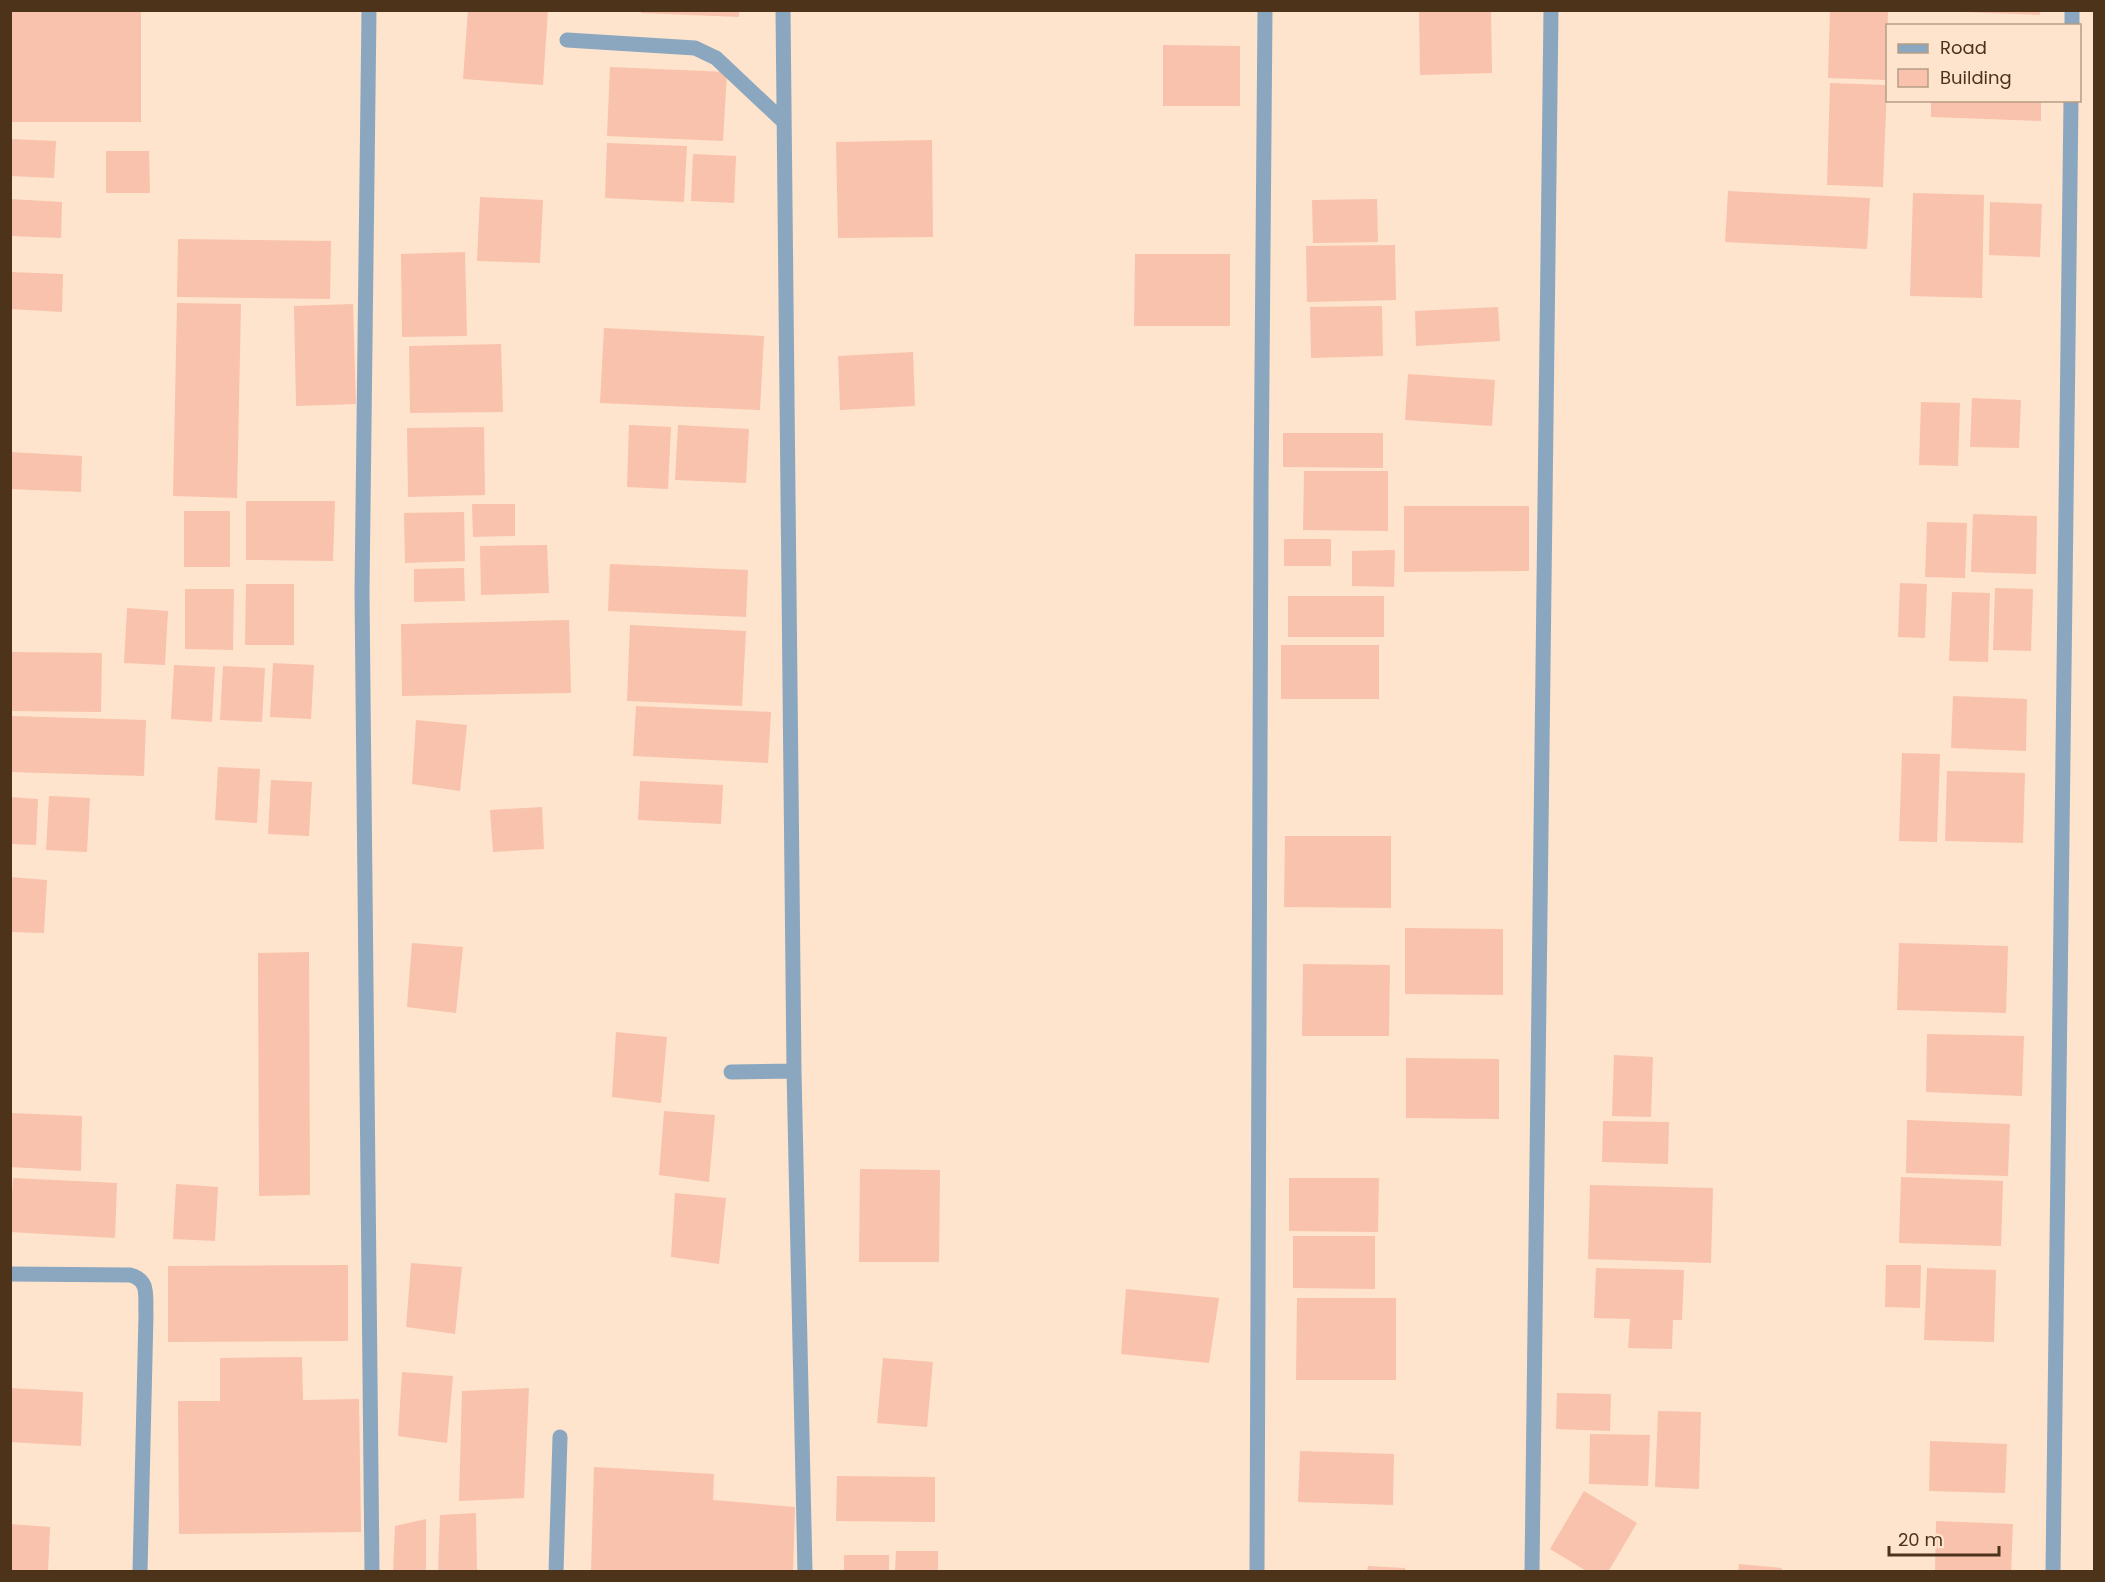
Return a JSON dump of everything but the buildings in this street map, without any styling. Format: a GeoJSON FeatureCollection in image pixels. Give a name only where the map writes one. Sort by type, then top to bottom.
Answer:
{"type":"FeatureCollection","features":[{"type":"Feature","properties":{"kind":"street"},"geometry":{"type":"LineString","coordinates":[[369,10],[362,592],[372,1572]]}},
{"type":"Feature","properties":{"kind":"street"},"geometry":{"type":"LineString","coordinates":[[783,10],[794,1071],[805,1572]]}},
{"type":"Feature","properties":{"kind":"street"},"geometry":{"type":"LineString","coordinates":[[1257,1572],[1261,504],[1266,10]]}},
{"type":"Feature","properties":{"kind":"street"},"geometry":{"type":"LineString","coordinates":[[1532,1572],[1551,10]]}},
{"type":"Feature","properties":{"kind":"street"},"geometry":{"type":"LineString","coordinates":[[567,40],[695,48],[716,58],[784,123]]}},
{"type":"Feature","properties":{"kind":"street"},"geometry":{"type":"LineString","coordinates":[[2053,1572],[2071,102]]}},
{"type":"Feature","properties":{"kind":"street"},"geometry":{"type":"LineString","coordinates":[[731,1072],[794,1071]]}},
{"type":"Feature","properties":{"kind":"street"},"geometry":{"type":"LineString","coordinates":[[10,1274],[130,1275],[139,1277],[143,1282],[146,1314],[140,1572]]}},
{"type":"Feature","properties":{"kind":"street"},"geometry":{"type":"LineString","coordinates":[[556,1572],[560,1437]]}}]}
